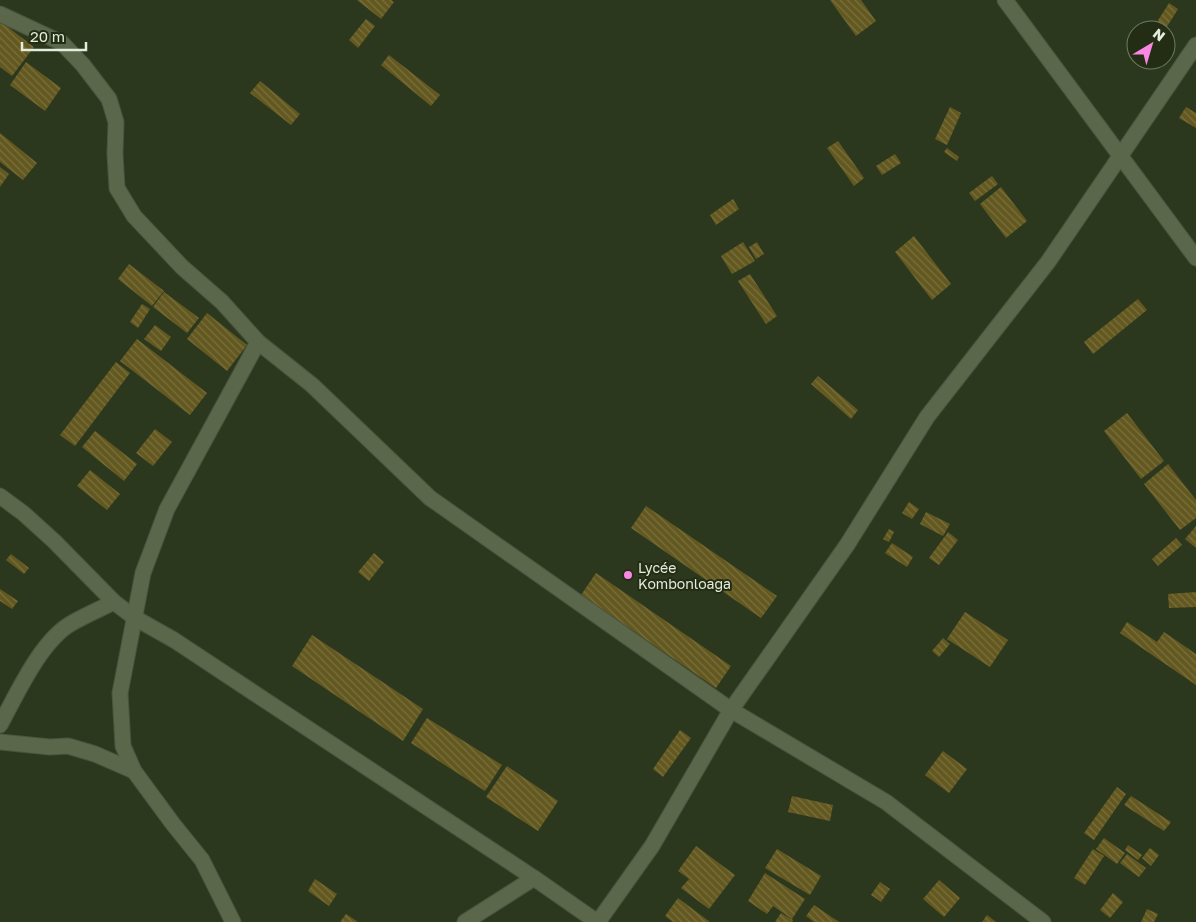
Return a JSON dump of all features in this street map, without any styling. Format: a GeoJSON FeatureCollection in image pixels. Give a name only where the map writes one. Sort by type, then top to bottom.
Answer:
{"type":"FeatureCollection","features":[{"type":"Feature","properties":{"kind":"street"},"geometry":{"type":"LineString","coordinates":[[1005,0],[1196,258]]}},
{"type":"Feature","properties":{"kind":"street"},"geometry":{"type":"LineString","coordinates":[[0,14],[62,43],[83,64],[108,99],[116,122],[117,188],[134,216],[182,267],[222,302],[258,342],[312,386],[430,498],[731,710],[886,802],[1043,922]]}},
{"type":"Feature","properties":{"kind":"street"},"geometry":{"type":"LineString","coordinates":[[0,496],[23,513],[54,541],[114,602],[135,618],[174,640],[598,922],[652,846],[731,710],[847,544],[926,417],[1048,262],[1196,44]]}},
{"type":"Feature","properties":{"kind":"street"},"geometry":{"type":"LineString","coordinates":[[233,922],[202,860],[134,771],[123,746],[120,693],[143,573],[168,509],[258,342]]}},
{"type":"Feature","properties":{"kind":"street"},"geometry":{"type":"LineString","coordinates":[[0,725],[33,664],[58,634],[72,622],[114,602]]}},
{"type":"Feature","properties":{"kind":"street"},"geometry":{"type":"LineString","coordinates":[[0,742],[50,747],[68,746],[95,754],[134,771]]}},
{"type":"Feature","properties":{"kind":"street"},"geometry":{"type":"LineString","coordinates":[[465,922],[534,878]]}},
{"type":"Feature","properties":{"kind":"building"},"geometry":{"type":"Polygon","coordinates":[[[357,0],[391,0],[394,2],[381,19],[357,0]]]}},
{"type":"Feature","properties":{"kind":"building"},"geometry":{"type":"Polygon","coordinates":[[[830,0],[861,0],[876,21],[856,36],[830,0]]]}},
{"type":"Feature","properties":{"kind":"building"},"geometry":{"type":"Polygon","coordinates":[[[1169,3],[1178,9],[1171,20],[1158,20],[1169,3]]]}},
{"type":"Feature","properties":{"kind":"building"},"geometry":{"type":"Polygon","coordinates":[[[366,19],[375,26],[358,48],[349,40],[366,19]]]}},
{"type":"Feature","properties":{"kind":"building"},"geometry":{"type":"Polygon","coordinates":[[[0,21],[34,47],[12,76],[0,67],[0,21]]]}},
{"type":"Feature","properties":{"kind":"building"},"geometry":{"type":"Polygon","coordinates":[[[389,55],[440,95],[431,106],[381,65],[389,55]]]}},
{"type":"Feature","properties":{"kind":"building"},"geometry":{"type":"Polygon","coordinates":[[[26,62],[61,88],[45,111],[10,85],[26,62]]]}},
{"type":"Feature","properties":{"kind":"building"},"geometry":{"type":"Polygon","coordinates":[[[260,81],[300,114],[291,125],[250,93],[260,81]]]}},
{"type":"Feature","properties":{"kind":"building"},"geometry":{"type":"Polygon","coordinates":[[[950,107],[961,113],[947,145],[935,139],[950,107]]]}},
{"type":"Feature","properties":{"kind":"building"},"geometry":{"type":"Polygon","coordinates":[[[1186,107],[1196,113],[1196,128],[1179,118],[1186,107]]]}},
{"type":"Feature","properties":{"kind":"building"},"geometry":{"type":"Polygon","coordinates":[[[0,133],[37,163],[23,180],[0,162],[0,133]]]}},
{"type":"Feature","properties":{"kind":"building"},"geometry":{"type":"Polygon","coordinates":[[[838,141],[864,178],[854,186],[827,148],[838,141]]]}},
{"type":"Feature","properties":{"kind":"building"},"geometry":{"type":"Polygon","coordinates":[[[947,148],[959,157],[957,161],[944,152],[947,148]]]}},
{"type":"Feature","properties":{"kind":"building"},"geometry":{"type":"Polygon","coordinates":[[[895,154],[901,163],[882,175],[876,166],[895,154]]]}},
{"type":"Feature","properties":{"kind":"building"},"geometry":{"type":"Polygon","coordinates":[[[0,167],[9,174],[0,187],[0,167]]]}},
{"type":"Feature","properties":{"kind":"building"},"geometry":{"type":"Polygon","coordinates":[[[992,176],[998,184],[975,201],[969,193],[992,176]]]}},
{"type":"Feature","properties":{"kind":"building"},"geometry":{"type":"Polygon","coordinates":[[[1001,187],[1027,221],[1006,238],[980,204],[1001,187]]]}},
{"type":"Feature","properties":{"kind":"building"},"geometry":{"type":"Polygon","coordinates":[[[733,199],[739,209],[716,225],[710,215],[733,199]]]}},
{"type":"Feature","properties":{"kind":"building"},"geometry":{"type":"Polygon","coordinates":[[[914,236],[951,284],[932,300],[895,252],[914,236]]]}},
{"type":"Feature","properties":{"kind":"building"},"geometry":{"type":"Polygon","coordinates":[[[743,242],[755,261],[732,274],[721,256],[743,242]]]}},
{"type":"Feature","properties":{"kind":"building"},"geometry":{"type":"Polygon","coordinates":[[[757,242],[764,254],[756,259],[749,247],[757,242]]]}},
{"type":"Feature","properties":{"kind":"building"},"geometry":{"type":"Polygon","coordinates":[[[129,264],[164,291],[152,306],[118,279],[129,264]]]}},
{"type":"Feature","properties":{"kind":"building"},"geometry":{"type":"Polygon","coordinates":[[[750,274],[777,316],[766,324],[738,281],[750,274]]]}},
{"type":"Feature","properties":{"kind":"building"},"geometry":{"type":"Polygon","coordinates":[[[164,292],[199,318],[187,333],[153,307],[164,292]]]}},
{"type":"Feature","properties":{"kind":"building"},"geometry":{"type":"Polygon","coordinates":[[[1138,299],[1147,310],[1093,354],[1084,342],[1138,299]]]}},
{"type":"Feature","properties":{"kind":"building"},"geometry":{"type":"Polygon","coordinates":[[[142,304],[150,309],[138,328],[130,322],[142,304]]]}},
{"type":"Feature","properties":{"kind":"building"},"geometry":{"type":"Polygon","coordinates":[[[207,313],[247,345],[227,371],[187,339],[207,313]]]}},
{"type":"Feature","properties":{"kind":"building"},"geometry":{"type":"Polygon","coordinates":[[[155,325],[171,337],[161,351],[144,339],[155,325]]]}},
{"type":"Feature","properties":{"kind":"building"},"geometry":{"type":"Polygon","coordinates":[[[137,339],[207,393],[190,415],[120,361],[137,339]]]}},
{"type":"Feature","properties":{"kind":"building"},"geometry":{"type":"Polygon","coordinates":[[[116,362],[130,373],[75,446],[60,435],[116,362]]]}},
{"type":"Feature","properties":{"kind":"building"},"geometry":{"type":"Polygon","coordinates":[[[818,376],[858,410],[851,419],[811,384],[818,376]]]}},
{"type":"Feature","properties":{"kind":"building"},"geometry":{"type":"Polygon","coordinates":[[[1127,413],[1164,461],[1141,479],[1104,431],[1127,413]]]}},
{"type":"Feature","properties":{"kind":"building"},"geometry":{"type":"Polygon","coordinates":[[[155,429],[172,442],[153,466],[136,453],[155,429]]]}},
{"type":"Feature","properties":{"kind":"building"},"geometry":{"type":"Polygon","coordinates":[[[95,431],[137,464],[124,481],[82,447],[95,431]]]}},
{"type":"Feature","properties":{"kind":"building"},"geometry":{"type":"Polygon","coordinates":[[[1168,464],[1196,500],[1196,518],[1180,530],[1144,484],[1168,464]]]}},
{"type":"Feature","properties":{"kind":"building"},"geometry":{"type":"Polygon","coordinates":[[[90,470],[120,494],[107,510],[77,486],[90,470]]]}},
{"type":"Feature","properties":{"kind":"building"},"geometry":{"type":"Polygon","coordinates":[[[909,502],[919,509],[912,519],[902,513],[909,502]]]}},
{"type":"Feature","properties":{"kind":"building"},"geometry":{"type":"Polygon","coordinates":[[[646,506],[777,596],[761,618],[631,528],[646,506]]]}},
{"type":"Feature","properties":{"kind":"building"},"geometry":{"type":"Polygon","coordinates":[[[926,512],[950,524],[943,536],[920,524],[926,512]]]}},
{"type":"Feature","properties":{"kind":"building"},"geometry":{"type":"Polygon","coordinates":[[[1196,526],[1196,548],[1185,539],[1196,526]]]}},
{"type":"Feature","properties":{"kind":"building"},"geometry":{"type":"Polygon","coordinates":[[[889,529],[894,532],[889,542],[883,539],[889,529]]]}},
{"type":"Feature","properties":{"kind":"building"},"geometry":{"type":"Polygon","coordinates":[[[948,532],[958,540],[939,565],[929,558],[948,532]]]}},
{"type":"Feature","properties":{"kind":"building"},"geometry":{"type":"Polygon","coordinates":[[[1176,538],[1182,545],[1158,566],[1152,559],[1176,538]]]}},
{"type":"Feature","properties":{"kind":"building"},"geometry":{"type":"Polygon","coordinates":[[[892,543],[913,557],[907,567],[885,553],[892,543]]]}},
{"type":"Feature","properties":{"kind":"building"},"geometry":{"type":"Polygon","coordinates":[[[374,553],[384,562],[369,581],[358,572],[374,553]]]}},
{"type":"Feature","properties":{"kind":"building"},"geometry":{"type":"Polygon","coordinates":[[[11,554],[29,568],[24,574],[6,560],[11,554]]]}},
{"type":"Feature","properties":{"kind":"building"},"geometry":{"type":"Polygon","coordinates":[[[596,573],[731,666],[716,688],[581,595],[596,573]]]}},
{"type":"Feature","properties":{"kind":"building"},"geometry":{"type":"Polygon","coordinates":[[[0,589],[18,601],[12,609],[0,601],[0,589]]]}},
{"type":"Feature","properties":{"kind":"building"},"geometry":{"type":"Polygon","coordinates":[[[1196,592],[1196,607],[1169,608],[1168,594],[1196,592]]]}},
{"type":"Feature","properties":{"kind":"building"},"geometry":{"type":"Polygon","coordinates":[[[965,612],[1008,640],[990,667],[947,639],[965,612]]]}},
{"type":"Feature","properties":{"kind":"building"},"geometry":{"type":"Polygon","coordinates":[[[1127,622],[1157,642],[1164,632],[1196,654],[1196,685],[1120,633],[1127,622]]]}},
{"type":"Feature","properties":{"kind":"building"},"geometry":{"type":"Polygon","coordinates":[[[312,635],[423,709],[403,741],[292,666],[312,635]]]}},
{"type":"Feature","properties":{"kind":"building"},"geometry":{"type":"Polygon","coordinates":[[[943,638],[950,644],[939,657],[932,651],[943,638]]]}},
{"type":"Feature","properties":{"kind":"building"},"geometry":{"type":"Polygon","coordinates":[[[427,718],[502,765],[485,791],[411,743],[427,718]]]}},
{"type":"Feature","properties":{"kind":"building"},"geometry":{"type":"Polygon","coordinates":[[[680,730],[691,738],[663,777],[653,769],[680,730]]]}},
{"type":"Feature","properties":{"kind":"building"},"geometry":{"type":"Polygon","coordinates":[[[943,751],[967,769],[949,793],[925,775],[943,751]]]}},
{"type":"Feature","properties":{"kind":"building"},"geometry":{"type":"Polygon","coordinates":[[[507,766],[558,801],[538,831],[486,797],[507,766]]]}},
{"type":"Feature","properties":{"kind":"building"},"geometry":{"type":"Polygon","coordinates":[[[1117,787],[1126,794],[1094,840],[1084,833],[1117,787]]]}},
{"type":"Feature","properties":{"kind":"building"},"geometry":{"type":"Polygon","coordinates":[[[792,796],[833,805],[830,821],[788,812],[792,796]]]}},
{"type":"Feature","properties":{"kind":"building"},"geometry":{"type":"Polygon","coordinates":[[[1131,796],[1171,822],[1164,831],[1124,805],[1131,796]]]}},
{"type":"Feature","properties":{"kind":"building"},"geometry":{"type":"Polygon","coordinates":[[[1104,838],[1125,853],[1117,864],[1096,849],[1104,838]]]}},
{"type":"Feature","properties":{"kind":"building"},"geometry":{"type":"Polygon","coordinates":[[[1128,845],[1142,855],[1138,860],[1125,850],[1128,845]]]}},
{"type":"Feature","properties":{"kind":"building"},"geometry":{"type":"Polygon","coordinates":[[[696,846],[735,875],[709,909],[681,888],[689,879],[678,871],[696,846]]]}},
{"type":"Feature","properties":{"kind":"building"},"geometry":{"type":"Polygon","coordinates":[[[1150,848],[1159,855],[1151,866],[1142,858],[1150,848]]]}},
{"type":"Feature","properties":{"kind":"building"},"geometry":{"type":"Polygon","coordinates":[[[777,849],[821,876],[810,895],[765,868],[777,849]]]}},
{"type":"Feature","properties":{"kind":"building"},"geometry":{"type":"Polygon","coordinates":[[[1093,849],[1104,856],[1085,885],[1074,878],[1093,849]]]}},
{"type":"Feature","properties":{"kind":"building"},"geometry":{"type":"Polygon","coordinates":[[[1127,854],[1146,868],[1139,877],[1120,863],[1127,854]]]}},
{"type":"Feature","properties":{"kind":"building"},"geometry":{"type":"Polygon","coordinates":[[[765,873],[805,899],[792,919],[773,906],[767,914],[748,901],[765,873]]]}},
{"type":"Feature","properties":{"kind":"building"},"geometry":{"type":"Polygon","coordinates":[[[315,879],[337,894],[329,906],[308,891],[315,879]]]}},
{"type":"Feature","properties":{"kind":"building"},"geometry":{"type":"Polygon","coordinates":[[[939,880],[960,898],[944,917],[923,899],[939,880]]]}},
{"type":"Feature","properties":{"kind":"building"},"geometry":{"type":"Polygon","coordinates":[[[880,882],[890,889],[881,902],[871,895],[880,882]]]}},
{"type":"Feature","properties":{"kind":"building"},"geometry":{"type":"Polygon","coordinates":[[[1113,893],[1123,902],[1110,918],[1100,910],[1113,893]]]}},
{"type":"Feature","properties":{"kind":"building"},"geometry":{"type":"Polygon","coordinates":[[[678,898],[710,922],[673,922],[665,916],[678,898]]]}},
{"type":"Feature","properties":{"kind":"building"},"geometry":{"type":"Polygon","coordinates":[[[814,905],[839,922],[814,922],[806,916],[814,905]]]}},
{"type":"Feature","properties":{"kind":"building"},"geometry":{"type":"Polygon","coordinates":[[[1147,909],[1158,914],[1154,922],[1141,922],[1147,909]]]}},
{"type":"Feature","properties":{"kind":"building"},"geometry":{"type":"Polygon","coordinates":[[[781,913],[793,920],[792,922],[775,922],[781,913]]]}},
{"type":"Feature","properties":{"kind":"building"},"geometry":{"type":"Polygon","coordinates":[[[346,914],[358,922],[340,922],[346,914]]]}},
{"type":"Feature","properties":{"kind":"building"},"geometry":{"type":"Polygon","coordinates":[[[987,915],[996,922],[982,922],[987,915]]]}},
{"type":"Feature","properties":{"kind":"place","name":"Lycée Kombonloaga"},"geometry":{"type":"Point","coordinates":[628,575]}}]}
